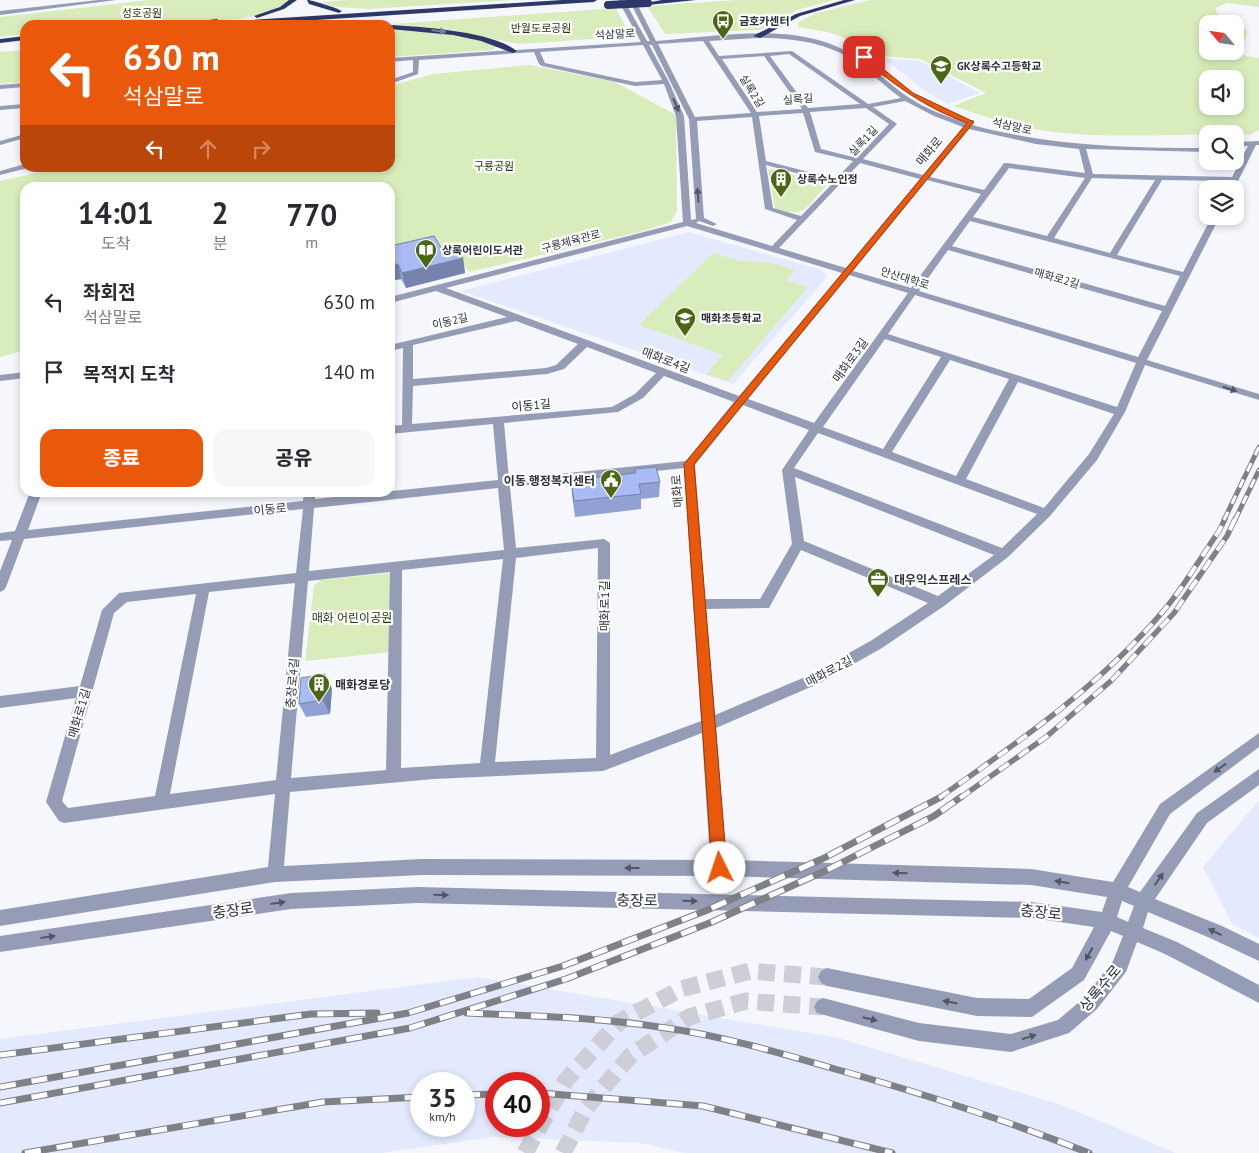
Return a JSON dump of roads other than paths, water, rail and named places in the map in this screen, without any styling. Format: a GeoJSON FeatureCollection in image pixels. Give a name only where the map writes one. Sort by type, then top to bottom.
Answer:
{"type":"FeatureCollection","features":[{"type":"Feature","properties":{"kind":"highway"},"geometry":{"type":"LineString","coordinates":[[222,20],[258,16],[282,8],[294,0]]}},
{"type":"Feature","properties":{"kind":"highway"},"geometry":{"type":"LineString","coordinates":[[310,0],[311,3],[320,8],[342,12],[388,14]]}},
{"type":"Feature","properties":{"kind":"highway"},"geometry":{"type":"LineString","coordinates":[[289,20],[594,0]]}},
{"type":"Feature","properties":{"kind":"highway"},"geometry":{"type":"LineString","coordinates":[[394,20],[692,0]]}},
{"type":"Feature","properties":{"kind":"highway"},"geometry":{"type":"LineString","coordinates":[[760,34],[817,9],[852,0]]}},
{"type":"Feature","properties":{"kind":"highway"},"geometry":{"type":"LineString","coordinates":[[395,28],[458,34],[487,40],[513,51]]}},
{"type":"Feature","properties":{"kind":"highway"},"geometry":{"type":"LineString","coordinates":[[0,41],[20,39]]}},
{"type":"Feature","properties":{"kind":"highway"},"geometry":{"type":"LineString","coordinates":[[0,48],[20,46]]}},
{"type":"Feature","properties":{"kind":"street"},"geometry":{"type":"LineString","coordinates":[[54,0],[54,7]]}},
{"type":"Feature","properties":{"kind":"street"},"geometry":{"type":"LineString","coordinates":[[0,14],[113,0]]}},
{"type":"Feature","properties":{"kind":"street"},"geometry":{"type":"LineString","coordinates":[[621,0],[649,42],[693,119],[700,219]]}},
{"type":"Feature","properties":{"kind":"street"},"geometry":{"type":"LineString","coordinates":[[632,0],[680,116],[687,223]]}},
{"type":"Feature","properties":{"kind":"street","name":"석삼말로"},"geometry":{"type":"LineString","coordinates":[[649,42],[760,34],[815,38],[851,49],[911,94],[969,124],[1041,139],[1079,143],[1117,146],[1199,144]]}},
{"type":"Feature","properties":{"kind":"street","name":"석삼말로"},"geometry":{"type":"LineString","coordinates":[[395,60],[760,34],[792,38],[829,46],[861,63],[905,99],[934,114],[1037,143],[1127,151],[1199,150]]}},
{"type":"Feature","properties":{"kind":"street","name":"실록2길"},"geometry":{"type":"LineString","coordinates":[[705,39],[755,114],[769,209],[802,219]]}},
{"type":"Feature","properties":{"kind":"street"},"geometry":{"type":"LineString","coordinates":[[536,49],[542,64],[635,84],[666,82]]}},
{"type":"Feature","properties":{"kind":"street","name":"실록1길"},"geometry":{"type":"LineString","coordinates":[[717,58],[790,52],[893,124],[776,247]]}},
{"type":"Feature","properties":{"kind":"street"},"geometry":{"type":"LineString","coordinates":[[766,54],[806,110],[818,150],[985,193]]}},
{"type":"Feature","properties":{"kind":"street"},"geometry":{"type":"LineString","coordinates":[[395,80],[416,73],[416,58]]}},
{"type":"Feature","properties":{"kind":"street"},"geometry":{"type":"LineString","coordinates":[[0,87],[20,85]]}},
{"type":"Feature","properties":{"kind":"street","name":"실록길"},"geometry":{"type":"LineString","coordinates":[[693,119],[866,106],[905,99]]}},
{"type":"Feature","properties":{"kind":"street"},"geometry":{"type":"LineString","coordinates":[[0,108],[20,106]]}},
{"type":"Feature","properties":{"kind":"street","name":"매화로"},"geometry":{"type":"LineString","coordinates":[[720,868],[689,464],[848,268],[969,124]]}},
{"type":"Feature","properties":{"kind":"street"},"geometry":{"type":"LineString","coordinates":[[0,143],[20,137]]}},
{"type":"Feature","properties":{"kind":"street"},"geometry":{"type":"LineString","coordinates":[[1235,180],[1254,145],[1259,149]]}},
{"type":"Feature","properties":{"kind":"street"},"geometry":{"type":"LineString","coordinates":[[1049,239],[1090,176],[1082,148]]}},
{"type":"Feature","properties":{"kind":"street"},"geometry":{"type":"LineString","coordinates":[[762,162],[838,182]]}},
{"type":"Feature","properties":{"kind":"street","name":"매화로3길"},"geometry":{"type":"LineString","coordinates":[[788,470],[915,289],[1007,165],[1090,176],[1199,182]]}},
{"type":"Feature","properties":{"kind":"street"},"geometry":{"type":"LineString","coordinates":[[0,173],[20,167]]}},
{"type":"Feature","properties":{"kind":"street"},"geometry":{"type":"LineString","coordinates":[[1112,256],[1159,179]]}},
{"type":"Feature","properties":{"kind":"street"},"geometry":{"type":"LineString","coordinates":[[968,218],[1185,275]]}},
{"type":"Feature","properties":{"kind":"street","name":"구룡체육관로"},"geometry":{"type":"LineString","coordinates":[[395,299],[700,219]]}},
{"type":"Feature","properties":{"kind":"street","name":"안산대학로"},"geometry":{"type":"LineString","coordinates":[[700,219],[776,247]]}},
{"type":"Feature","properties":{"kind":"street","name":"안산대학로"},"geometry":{"type":"LineString","coordinates":[[687,223],[848,268],[1142,358],[1259,397]]}},
{"type":"Feature","properties":{"kind":"street","name":"매화로2길"},"geometry":{"type":"LineString","coordinates":[[710,724],[814,679],[877,644],[939,602],[1004,554],[1046,513],[1093,458],[1120,412],[1142,358],[1211,225]]}},
{"type":"Feature","properties":{"kind":"street","name":"매화로2길"},"geometry":{"type":"LineString","coordinates":[[947,247],[1167,310]]}},
{"type":"Feature","properties":{"kind":"street","name":"매화로4길"},"geometry":{"type":"LineString","coordinates":[[438,289],[661,373],[1046,513]]}},
{"type":"Feature","properties":{"kind":"street","name":"이동2길"},"geometry":{"type":"LineString","coordinates":[[395,347],[516,318]]}},
{"type":"Feature","properties":{"kind":"street"},"geometry":{"type":"LineString","coordinates":[[883,336],[1120,412]]}},
{"type":"Feature","properties":{"kind":"street"},"geometry":{"type":"LineString","coordinates":[[408,383],[547,371],[560,367],[585,343]]}},
{"type":"Feature","properties":{"kind":"street"},"geometry":{"type":"LineString","coordinates":[[407,428],[408,344]]}},
{"type":"Feature","properties":{"kind":"street"},"geometry":{"type":"LineString","coordinates":[[885,454],[947,356]]}},
{"type":"Feature","properties":{"kind":"street","name":"안산대학로"},"geometry":{"type":"LineString","coordinates":[[1142,358],[1259,388]]}},
{"type":"Feature","properties":{"kind":"street","name":"이동1길"},"geometry":{"type":"LineString","coordinates":[[395,429],[614,410],[639,396],[661,373]]}},
{"type":"Feature","properties":{"kind":"street"},"geometry":{"type":"LineString","coordinates":[[0,378],[20,376]]}},
{"type":"Feature","properties":{"kind":"street"},"geometry":{"type":"LineString","coordinates":[[959,481],[1014,378]]}},
{"type":"Feature","properties":{"kind":"street"},"geometry":{"type":"LineString","coordinates":[[487,770],[510,554],[498,420]]}},
{"type":"Feature","properties":{"kind":"street","name":"이동로"},"geometry":{"type":"LineString","coordinates":[[395,491],[503,483],[689,464]]}},
{"type":"Feature","properties":{"kind":"street"},"geometry":{"type":"LineString","coordinates":[[699,604],[764,604],[798,544],[788,470],[1004,554]]}},
{"type":"Feature","properties":{"kind":"street"},"geometry":{"type":"LineString","coordinates":[[0,586],[34,497]]}},
{"type":"Feature","properties":{"kind":"street","name":"이동로"},"geometry":{"type":"LineString","coordinates":[[0,537],[322,497]]}},
{"type":"Feature","properties":{"kind":"street","name":"충장로4길"},"geometry":{"type":"LineString","coordinates":[[275,874],[309,498]]}},
{"type":"Feature","properties":{"kind":"street","name":"매화로1길"},"geometry":{"type":"LineString","coordinates":[[603,764],[604,543],[302,575],[124,597],[108,610],[54,802],[64,816],[283,786],[393,778],[434,772],[603,764],[710,724]]}},
{"type":"Feature","properties":{"kind":"street"},"geometry":{"type":"LineString","coordinates":[[798,544],[939,602]]}},
{"type":"Feature","properties":{"kind":"street"},"geometry":{"type":"LineString","coordinates":[[393,778],[396,566]]}},
{"type":"Feature","properties":{"kind":"street"},"geometry":{"type":"LineString","coordinates":[[161,803],[204,588]]}},
{"type":"Feature","properties":{"kind":"street"},"geometry":{"type":"LineString","coordinates":[[0,702],[85,691]]}},
{"type":"Feature","properties":{"kind":"street","name":"상록수로"},"geometry":{"type":"LineString","coordinates":[[827,977],[977,1008],[1032,1008],[1078,974],[1108,920],[1117,890],[1164,809],[1259,739]]}},
{"type":"Feature","properties":{"kind":"street","name":"상록수로"},"geometry":{"type":"LineString","coordinates":[[823,1007],[919,1032],[1011,1043],[1063,1027],[1091,1003],[1120,966],[1144,901],[1202,818],[1259,776]]}},
{"type":"Feature","properties":{"kind":"street"},"geometry":{"type":"LineString","coordinates":[[0,918],[275,874],[422,867],[720,868],[1031,877],[1117,890],[1216,932],[1259,953]]}},
{"type":"Feature","properties":{"kind":"street","name":"충장로"},"geometry":{"type":"LineString","coordinates":[[0,944],[291,901],[417,895],[1032,910],[1108,920],[1133,930],[1259,994]]}},
{"type":"Feature","properties":{"kind":"tunnel"},"geometry":{"type":"LineString","coordinates":[[525,1153],[566,1080],[619,1022],[681,989],[750,971],[827,977]]}},
{"type":"Feature","properties":{"kind":"tunnel"},"geometry":{"type":"LineString","coordinates":[[563,1153],[586,1108],[631,1055],[689,1017],[746,1001],[823,1007]]}},
{"type":"Feature","properties":{"kind":"railway"},"geometry":{"type":"LineString","coordinates":[[1224,520],[1259,447]]}},
{"type":"Feature","properties":{"kind":"railway"},"geometry":{"type":"LineString","coordinates":[[1235,520],[1259,470]]}},
{"type":"Feature","properties":{"kind":"railway"},"geometry":{"type":"LineString","coordinates":[[939,798],[1058,711],[1114,663],[1140,637],[1172,600],[1219,531],[1225,519]]}},
{"type":"Feature","properties":{"kind":"railway"},"geometry":{"type":"LineString","coordinates":[[960,798],[1046,737],[1112,680],[1174,613],[1227,536],[1235,519]]}},
{"type":"Feature","properties":{"kind":"railway"},"geometry":{"type":"LineString","coordinates":[[0,1087],[408,1013],[563,966],[705,911],[822,859],[941,797]]}},
{"type":"Feature","properties":{"kind":"railway"},"geometry":{"type":"LineString","coordinates":[[0,1103],[410,1028],[566,979],[712,922],[829,869],[934,816],[961,797]]}},
{"type":"Feature","properties":{"kind":"railway"},"geometry":{"type":"LineString","coordinates":[[0,1055],[311,1014],[377,1013]]}},
{"type":"Feature","properties":{"kind":"railway"},"geometry":{"type":"LineString","coordinates":[[467,1013],[611,1021],[681,1030],[726,1039],[931,1097],[995,1118],[1089,1153]]}},
{"type":"Feature","properties":{"kind":"railway"},"geometry":{"type":"LineString","coordinates":[[475,1095],[485,1094]]}},
{"type":"Feature","properties":{"kind":"railway"},"geometry":{"type":"LineString","coordinates":[[550,1094],[703,1106],[892,1153]]}},
{"type":"Feature","properties":{"kind":"railway"},"geometry":{"type":"LineString","coordinates":[[25,1153],[323,1102],[410,1098]]}},
{"type":"Feature","properties":{"kind":"place","name":"금호카센터"},"geometry":{"type":"Point","coordinates":[723,40]}},
{"type":"Feature","properties":{"kind":"place","name":"GK상록수고등학교"},"geometry":{"type":"Point","coordinates":[941,85]}},
{"type":"Feature","properties":{"kind":"place","name":"상록수노인정"},"geometry":{"type":"Point","coordinates":[781,198]}},
{"type":"Feature","properties":{"kind":"place","name":"상록어린이도서관"},"geometry":{"type":"Point","coordinates":[426,269]}},
{"type":"Feature","properties":{"kind":"place","name":"매화초등학교"},"geometry":{"type":"Point","coordinates":[685,337]}},
{"type":"Feature","properties":{"kind":"place","name":"이동 행정복지센터"},"geometry":{"type":"Point","coordinates":[611,499]}},
{"type":"Feature","properties":{"kind":"place","name":"대우익스프레스"},"geometry":{"type":"Point","coordinates":[878,598]}},
{"type":"Feature","properties":{"kind":"place","name":"매화경로당"},"geometry":{"type":"Point","coordinates":[319,703]}},
{"type":"Feature","properties":{"kind":"park label","name":"성호공원"},"geometry":{"type":"Point","coordinates":[142,13]}},
{"type":"Feature","properties":{"kind":"park label","name":"반월도로공원"},"geometry":{"type":"Point","coordinates":[541,28]}},
{"type":"Feature","properties":{"kind":"park label","name":"구룡공원"},"geometry":{"type":"Point","coordinates":[494,166]}},
{"type":"Feature","properties":{"kind":"park label","name":"매화 어린이공원"},"geometry":{"type":"Point","coordinates":[352,617]}}]}
